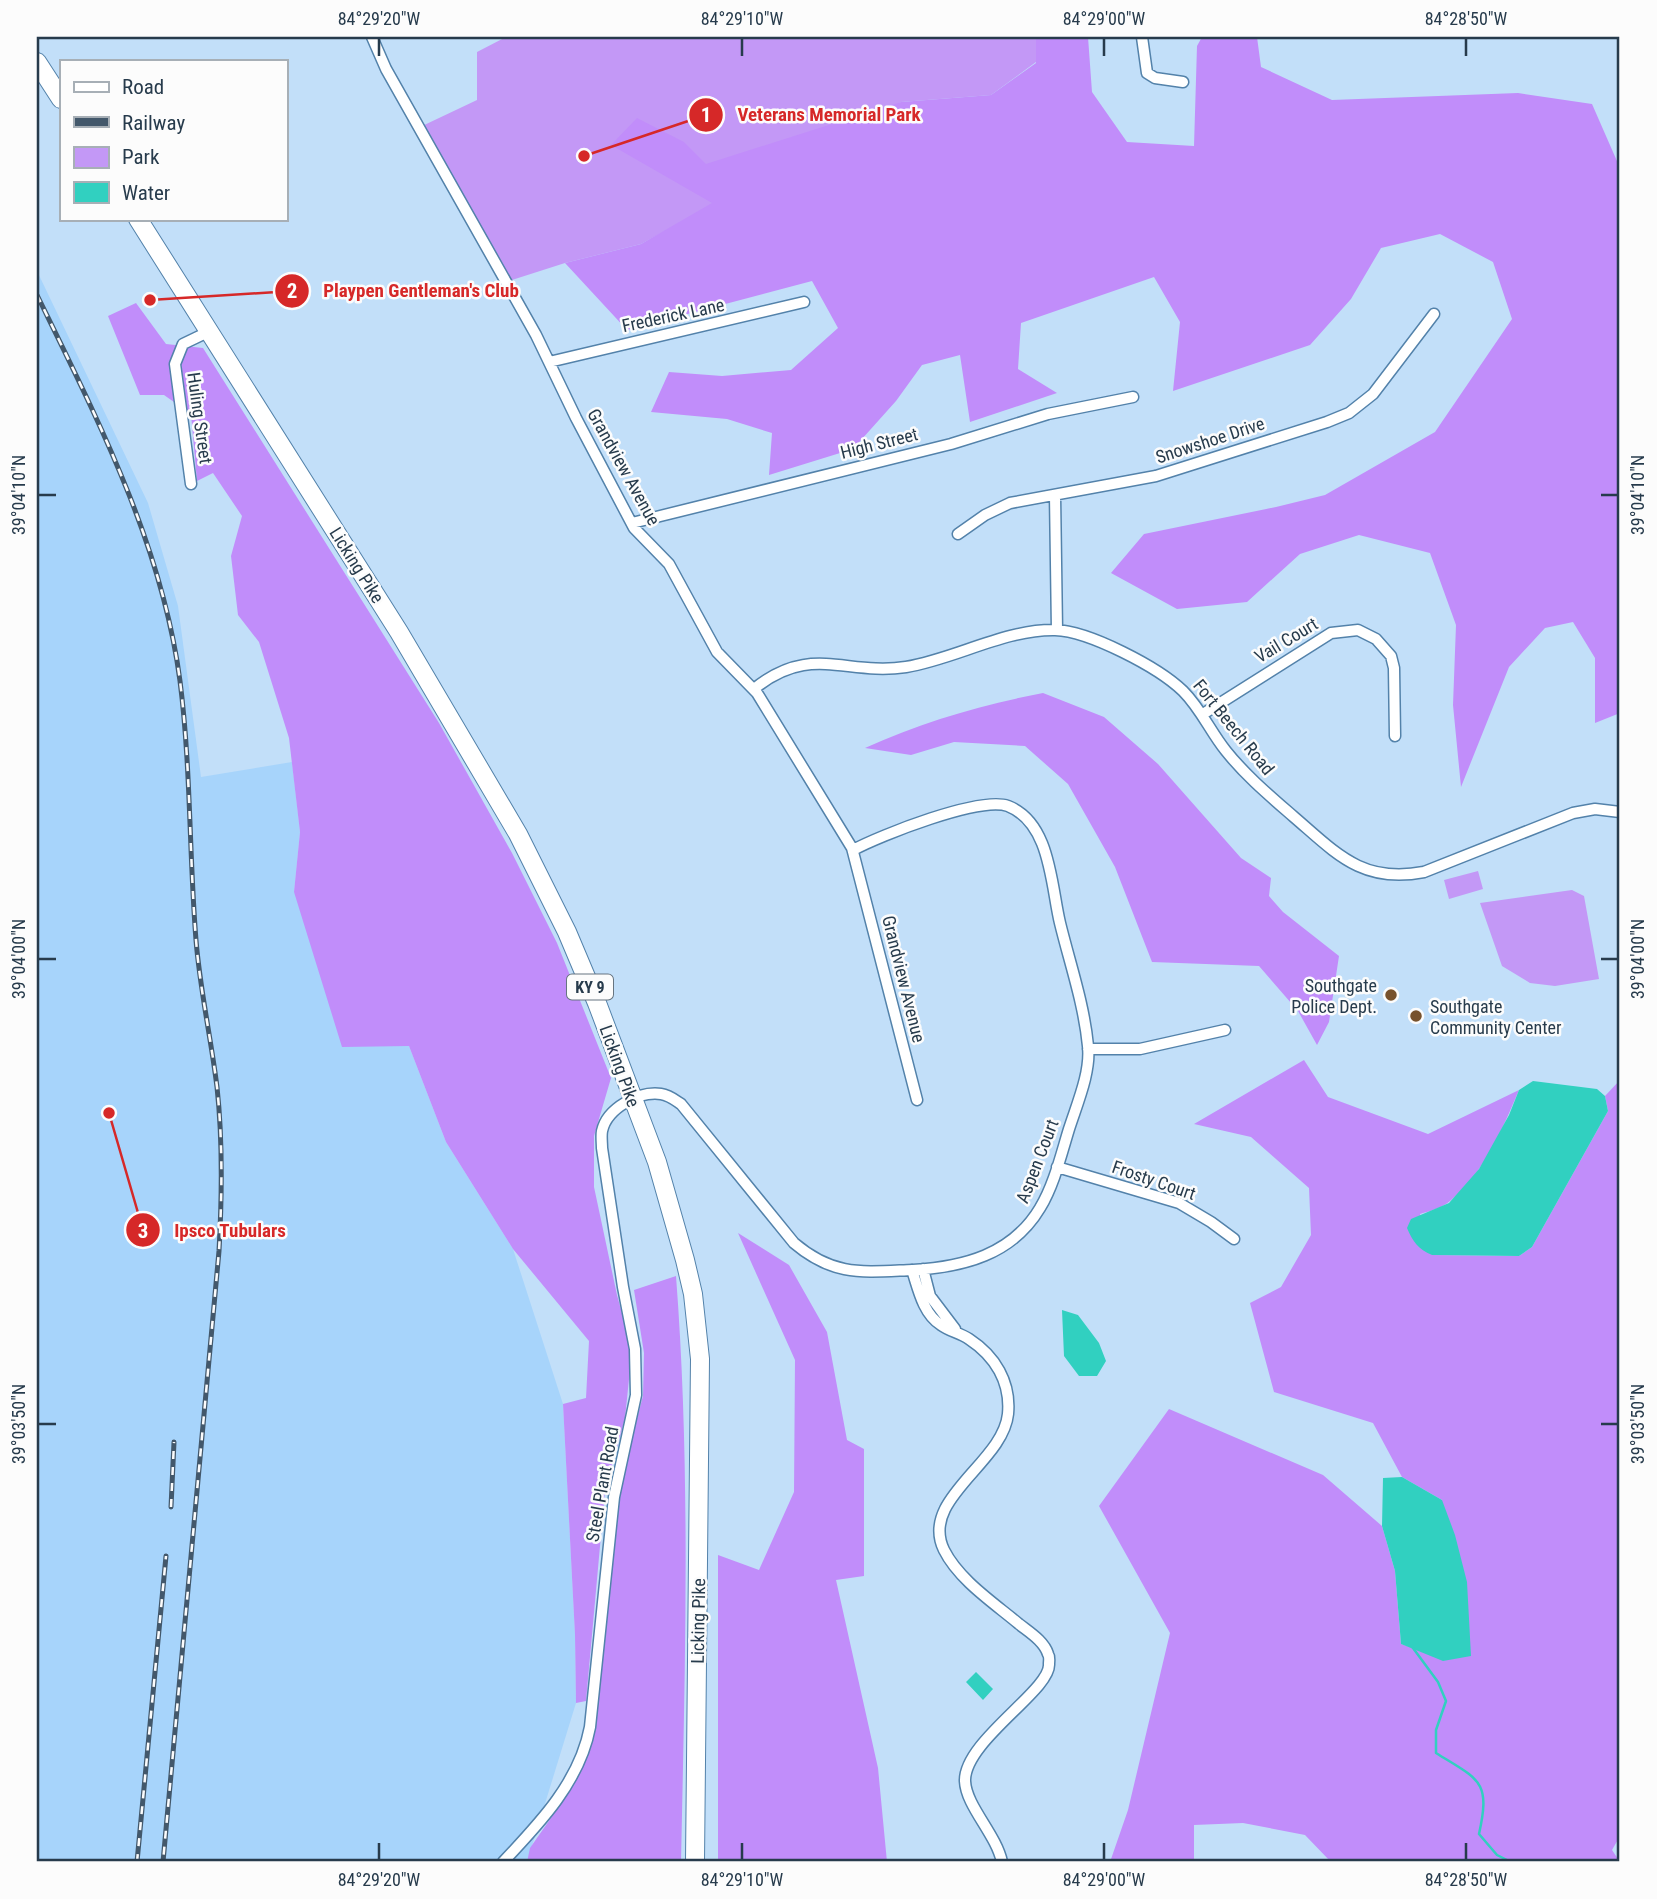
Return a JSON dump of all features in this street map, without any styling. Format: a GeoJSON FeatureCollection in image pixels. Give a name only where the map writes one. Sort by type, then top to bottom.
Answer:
{"type":"FeatureCollection","features":[{"type":"Feature","properties":{"kind":"main road"},"geometry":{"type":"LineString","coordinates":[[37,62],[60,97]]}},
{"type":"Feature","properties":{"kind":"main road","name":"Licking Pike"},"geometry":{"type":"LineString","coordinates":[[139,220],[399,632],[518,834],[567,932],[597,1003],[657,1163],[693,1294],[700,1359],[695,1862]]}},
{"type":"Feature","properties":{"kind":"street","name":"Grandview Avenue"},"geometry":{"type":"LineString","coordinates":[[372,37],[386,69],[476,225],[637,533],[670,565],[717,652],[754,689],[853,850],[917,1100]]}},
{"type":"Feature","properties":{"kind":"street"},"geometry":{"type":"LineString","coordinates":[[1142,37],[1147,73],[1155,78],[1183,82]]}},
{"type":"Feature","properties":{"kind":"street","name":"Frederick Lane"},"geometry":{"type":"LineString","coordinates":[[549,362],[804,302]]}},
{"type":"Feature","properties":{"kind":"street","name":"Snowshoe Drive"},"geometry":{"type":"LineString","coordinates":[[958,534],[985,515],[1010,503],[1156,476],[1349,413],[1373,394],[1434,314]]}},
{"type":"Feature","properties":{"kind":"street","name":"Huling Street"},"geometry":{"type":"LineString","coordinates":[[191,484],[175,364],[183,344],[208,332]]}},
{"type":"Feature","properties":{"kind":"street","name":"High Street"},"geometry":{"type":"LineString","coordinates":[[632,523],[951,444],[1048,414],[1133,397]]}},
{"type":"Feature","properties":{"kind":"street"},"geometry":{"type":"LineString","coordinates":[[1055,495],[1056,630]]}},
{"type":"Feature","properties":{"kind":"street","name":"Fort Beech Road"},"geometry":{"type":"LineString","coordinates":[[754,689],[770,676],[798,664],[833,663],[878,668],[909,666],[1013,636],[1056,630],[1116,650],[1159,672],[1183,691],[1203,714],[1217,738],[1251,779],[1332,852],[1355,866],[1383,874],[1411,874],[1471,854],[1573,813],[1595,809],[1620,812]]}},
{"type":"Feature","properties":{"kind":"street","name":"Vail Court"},"geometry":{"type":"LineString","coordinates":[[1203,714],[1331,633],[1358,630],[1383,645],[1391,656],[1394,667],[1395,736]]}},
{"type":"Feature","properties":{"kind":"street","name":"Aspen Court"},"geometry":{"type":"LineString","coordinates":[[632,1100],[648,1094],[660,1094],[681,1104],[794,1243],[810,1257],[829,1266],[849,1272],[947,1268],[982,1258],[1015,1238],[1030,1223],[1042,1206],[1056,1167],[1085,1073],[1088,1049],[1081,1000],[1059,921],[1046,857],[1037,832],[1024,815],[1007,806],[985,804],[928,820],[853,850]]}},
{"type":"Feature","properties":{"kind":"street"},"geometry":{"type":"LineString","coordinates":[[1088,1049],[1140,1049],[1225,1031]]}},
{"type":"Feature","properties":{"kind":"street","name":"Steel Plant Road"},"geometry":{"type":"LineString","coordinates":[[503,1862],[550,1810],[572,1777],[585,1748],[590,1727],[614,1497],[636,1395],[636,1356],[602,1148],[602,1130],[609,1116],[632,1100]]}},
{"type":"Feature","properties":{"kind":"street","name":"Frosty Court"},"geometry":{"type":"LineString","coordinates":[[1056,1167],[1179,1203],[1234,1239]]}},
{"type":"Feature","properties":{"kind":"street"},"geometry":{"type":"LineString","coordinates":[[917,1270],[928,1312],[940,1325],[956,1331],[990,1355],[1003,1376],[1009,1396],[1008,1418],[997,1444],[942,1511],[939,1527],[942,1546],[950,1562],[1041,1642],[1048,1654],[1050,1669],[1041,1682],[977,1750],[968,1765],[965,1782],[970,1798],[996,1842],[1002,1862]]}},
{"type":"Feature","properties":{"kind":"shaded area"},"geometry":{"type":"Polygon","coordinates":[[[1036,37],[1088,37],[1092,92],[1127,142],[1194,146],[1197,46],[1202,37],[1257,37],[1261,67],[1332,100],[1518,93],[1592,104],[1620,168],[1620,713],[1595,723],[1595,658],[1573,622],[1545,628],[1509,667],[1461,787],[1453,705],[1456,625],[1430,553],[1359,535],[1300,554],[1247,602],[1177,609],[1111,573],[1144,534],[1325,495],[1435,432],[1512,319],[1493,262],[1440,234],[1381,248],[1351,299],[1310,345],[1173,391],[1180,322],[1154,277],[1021,323],[1018,369],[1057,393],[970,422],[960,355],[922,365],[896,401],[853,449],[769,475],[772,433],[727,419],[651,412],[669,372],[722,376],[791,370],[838,328],[812,281],[627,330],[565,263],[641,244],[712,203],[611,145],[637,118],[684,142],[706,164],[901,102],[991,95],[1036,63],[1036,37]]]}},
{"type":"Feature","properties":{"kind":"shaded area"},"geometry":{"type":"Polygon","coordinates":[[[37,271],[148,503],[178,606],[201,777],[292,762],[300,832],[294,892],[409,1046],[446,1142],[513,1249],[563,1404],[576,1703],[527,1862],[37,1862],[37,271]]]}},
{"type":"Feature","properties":{"kind":"shaded area"},"geometry":{"type":"Polygon","coordinates":[[[136,303],[166,344],[203,348],[439,723],[512,853],[557,943],[611,1078],[594,1136],[594,1187],[617,1295],[632,1350],[625,1418],[605,1491],[586,1701],[576,1703],[563,1404],[586,1398],[589,1341],[513,1249],[446,1142],[409,1046],[342,1047],[294,892],[300,832],[289,738],[259,642],[238,615],[231,556],[242,516],[213,473],[197,481],[191,414],[164,395],[140,395],[108,316],[136,303]]]}},
{"type":"Feature","properties":{"kind":"shaded area"},"geometry":{"type":"Polygon","coordinates":[[[1043,693],[1104,717],[1158,764],[1241,858],[1271,878],[1269,896],[1283,912],[1339,956],[1329,1022],[1317,1045],[1298,1011],[1259,966],[1152,962],[1115,867],[1068,784],[1025,746],[954,742],[911,755],[865,748],[952,715],[1043,693]]]}},
{"type":"Feature","properties":{"kind":"shaded area"},"geometry":{"type":"Polygon","coordinates":[[[1304,1060],[1328,1097],[1428,1134],[1519,1090],[1499,1135],[1473,1177],[1447,1203],[1420,1214],[1432,1255],[1519,1256],[1532,1247],[1608,1111],[1605,1096],[1620,1080],[1620,1836],[1612,1850],[1620,1862],[1331,1862],[1305,1835],[1243,1823],[1194,1825],[1194,1862],[1110,1862],[1128,1810],[1170,1633],[1099,1506],[1169,1409],[1323,1475],[1382,1526],[1395,1571],[1401,1644],[1413,1648],[1442,1500],[1402,1477],[1373,1423],[1274,1392],[1250,1303],[1281,1287],[1311,1235],[1309,1188],[1251,1137],[1194,1124],[1304,1060]]]}},
{"type":"Feature","properties":{"kind":"shaded area"},"geometry":{"type":"Polygon","coordinates":[[[738,1233],[789,1265],[827,1332],[847,1440],[864,1449],[864,1576],[836,1580],[878,1768],[887,1862],[718,1862],[718,1555],[759,1570],[794,1492],[795,1360],[738,1233]]]}},
{"type":"Feature","properties":{"kind":"shaded area"},"geometry":{"type":"Polygon","coordinates":[[[676,1276],[685,1496],[681,1862],[527,1862],[530,1848],[574,1785],[593,1737],[622,1475],[643,1396],[644,1353],[634,1290],[676,1276]]]}},
{"type":"Feature","properties":{"kind":"green space"},"geometry":{"type":"Polygon","coordinates":[[[506,37],[1036,37],[1036,62],[991,95],[901,102],[641,244],[565,263],[506,282],[420,127],[477,100],[477,52],[506,37]]]}},
{"type":"Feature","properties":{"kind":"green space"},"geometry":{"type":"Polygon","coordinates":[[[1478,871],[1483,889],[1449,899],[1444,880],[1478,871]]]}},
{"type":"Feature","properties":{"kind":"green space"},"geometry":{"type":"Polygon","coordinates":[[[1572,890],[1584,896],[1599,979],[1555,986],[1530,983],[1502,966],[1480,903],[1572,890]]]}},
{"type":"Feature","properties":{"kind":"water"},"geometry":{"type":"Polygon","coordinates":[[[1533,1081],[1597,1089],[1605,1096],[1608,1111],[1532,1247],[1519,1256],[1432,1255],[1423,1250],[1407,1228],[1411,1219],[1449,1203],[1479,1169],[1509,1115],[1519,1090],[1533,1081]]]}},
{"type":"Feature","properties":{"kind":"water"},"geometry":{"type":"Polygon","coordinates":[[[1062,1310],[1078,1315],[1099,1343],[1106,1361],[1097,1376],[1079,1376],[1064,1356],[1062,1310]]]}},
{"type":"Feature","properties":{"kind":"water"},"geometry":{"type":"Polygon","coordinates":[[[1402,1477],[1442,1500],[1455,1535],[1467,1582],[1471,1656],[1443,1661],[1401,1644],[1395,1571],[1382,1526],[1383,1478],[1402,1477]]]}},
{"type":"Feature","properties":{"kind":"water"},"geometry":{"type":"Polygon","coordinates":[[[976,1672],[993,1689],[983,1700],[966,1682],[976,1672]]]}},
{"type":"Feature","properties":{"kind":"waterway"},"geometry":{"type":"LineString","coordinates":[[1413,1648],[1438,1682],[1446,1701],[1436,1730],[1436,1753],[1463,1769],[1478,1783],[1483,1802],[1479,1834],[1497,1855],[1511,1862]]}},
{"type":"Feature","properties":{"kind":"railway"},"geometry":{"type":"LineString","coordinates":[[37,295],[124,483],[159,580],[171,630],[184,713],[198,959],[219,1108],[219,1251],[163,1862]]}},
{"type":"Feature","properties":{"kind":"railway"},"geometry":{"type":"LineString","coordinates":[[171,1507],[174,1442]]}},
{"type":"Feature","properties":{"kind":"railway"},"geometry":{"type":"LineString","coordinates":[[137,1862],[166,1556]]}},
{"type":"Feature","properties":{"kind":"place","name":"Veterans Memorial Park"},"geometry":{"type":"Point","coordinates":[584,156]}},
{"type":"Feature","properties":{"kind":"place","name":"Playpen Gentleman's Club"},"geometry":{"type":"Point","coordinates":[150,300]}},
{"type":"Feature","properties":{"kind":"place","name":"Southgate Police Dept."},"geometry":{"type":"Point","coordinates":[1391,995]}},
{"type":"Feature","properties":{"kind":"place","name":"Southgate Community Center"},"geometry":{"type":"Point","coordinates":[1416,1016]}},
{"type":"Feature","properties":{"kind":"place","name":"Ipsco Tubulars"},"geometry":{"type":"Point","coordinates":[109,1113]}}]}
